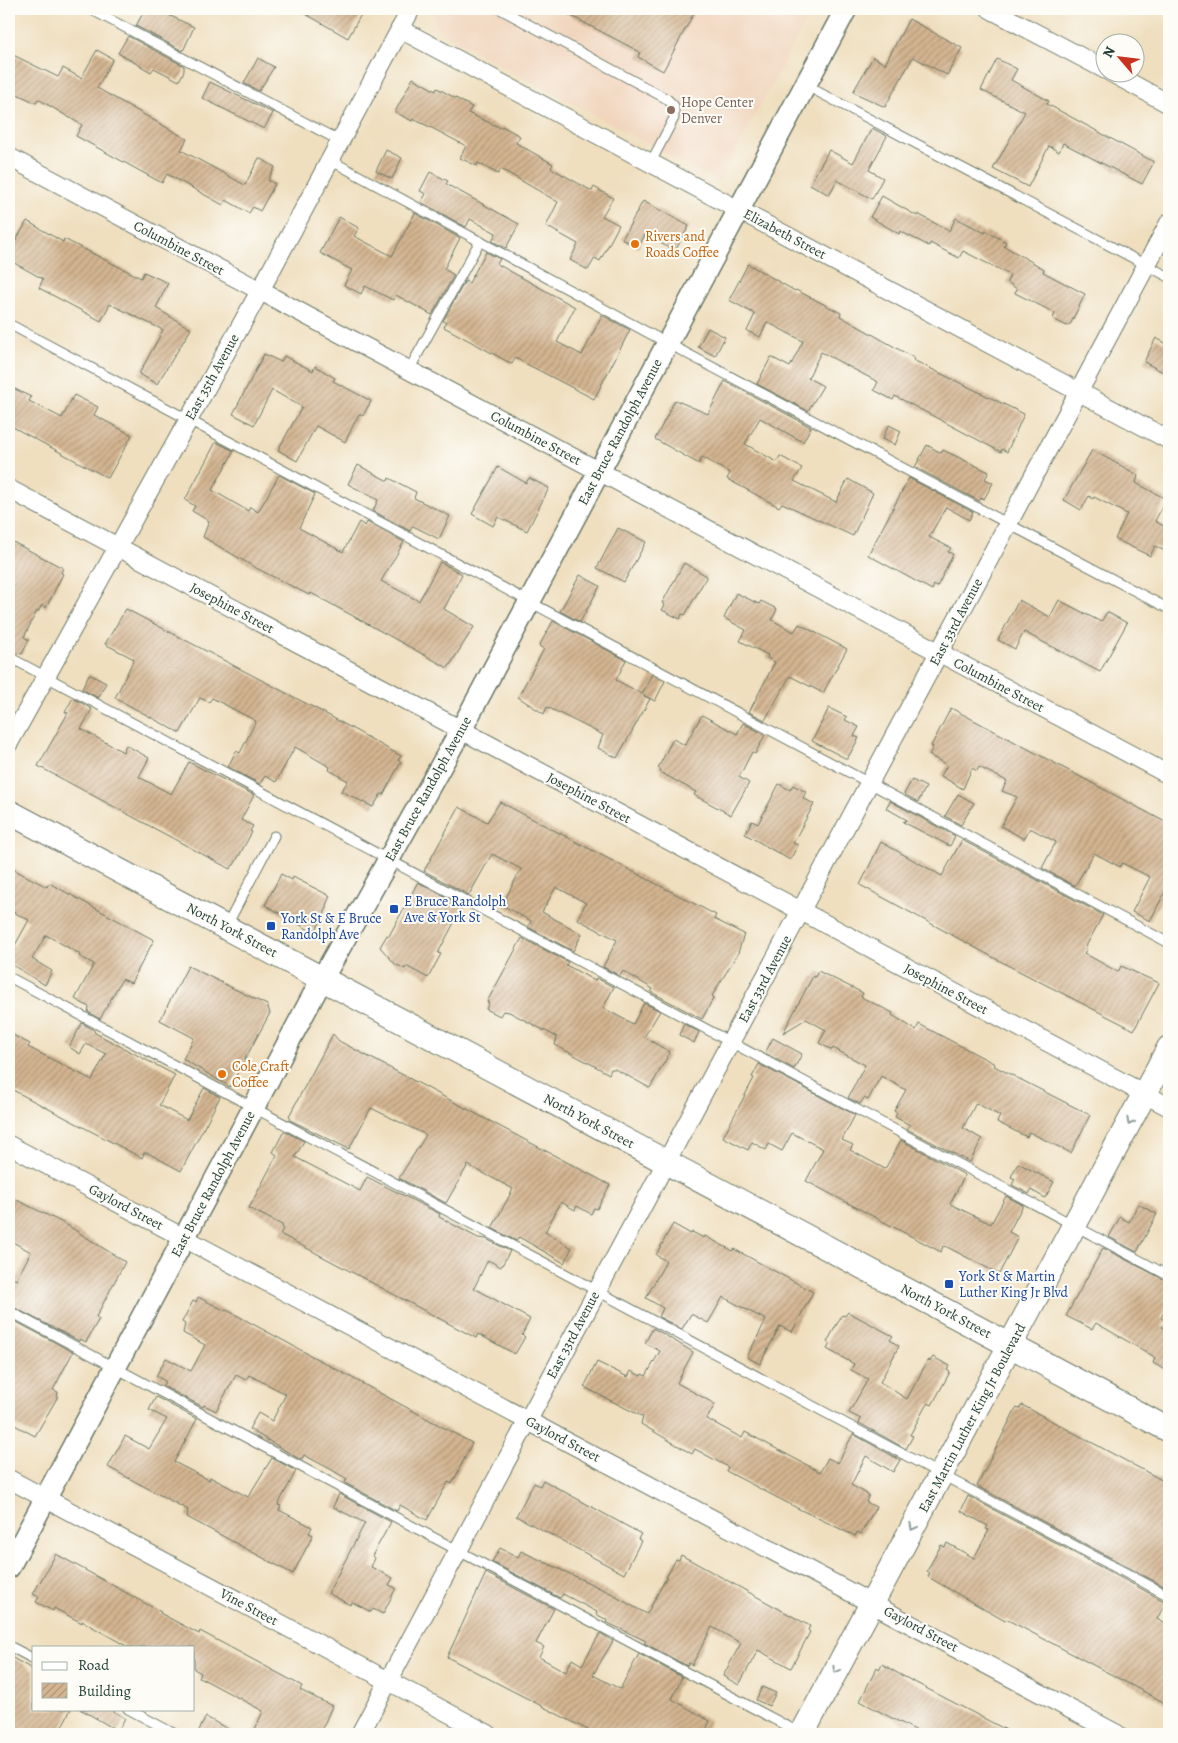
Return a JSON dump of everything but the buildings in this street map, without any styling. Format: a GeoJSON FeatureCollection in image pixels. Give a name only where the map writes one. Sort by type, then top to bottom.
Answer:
{"type":"FeatureCollection","features":[{"type":"Feature","properties":{"kind":"main road","name":"North York Street"},"geometry":{"type":"LineString","coordinates":[[9,812],[1169,1430]]}},
{"type":"Feature","properties":{"kind":"main road","name":"East Martin Luther King Jr Boulevard"},"geometry":{"type":"LineString","coordinates":[[803,1734],[1169,1048]]}},
{"type":"Feature","properties":{"kind":"street","name":"East 35th Avenue"},"geometry":{"type":"LineString","coordinates":[[9,744],[260,291],[411,9]]}},
{"type":"Feature","properties":{"kind":"street","name":"East Bruce Randolph Avenue"},"geometry":{"type":"LineString","coordinates":[[9,1568],[322,979],[461,730],[846,9]]}},
{"type":"Feature","properties":{"kind":"street"},"geometry":{"type":"LineString","coordinates":[[990,9],[1096,65]]}},
{"type":"Feature","properties":{"kind":"street","name":"Elizabeth Street"},"geometry":{"type":"LineString","coordinates":[[400,29],[1169,440]]}},
{"type":"Feature","properties":{"kind":"street"},"geometry":{"type":"LineString","coordinates":[[1128,82],[1169,104]]}},
{"type":"Feature","properties":{"kind":"street","name":"Columbine Street"},"geometry":{"type":"LineString","coordinates":[[9,157],[1169,775]]}},
{"type":"Feature","properties":{"kind":"street","name":"East 33rd Avenue"},"geometry":{"type":"LineString","coordinates":[[360,1734],[596,1291],[802,912],[1169,223]]}},
{"type":"Feature","properties":{"kind":"street","name":"Josephine Street"},"geometry":{"type":"LineString","coordinates":[[9,489],[1169,1107]]}},
{"type":"Feature","properties":{"kind":"street","name":"Gaylord Street"},"geometry":{"type":"LineString","coordinates":[[9,1145],[1117,1734]]}},
{"type":"Feature","properties":{"kind":"street","name":"Vine Street"},"geometry":{"type":"LineString","coordinates":[[9,1479],[488,1734]]}},
{"type":"Feature","properties":{"kind":"lane"},"geometry":{"type":"LineString","coordinates":[[90,9],[340,142]]}},
{"type":"Feature","properties":{"kind":"lane"},"geometry":{"type":"LineString","coordinates":[[500,9],[667,98],[674,106],[674,118],[650,162]]}},
{"type":"Feature","properties":{"kind":"lane"},"geometry":{"type":"LineString","coordinates":[[806,85],[1169,277]]}},
{"type":"Feature","properties":{"kind":"lane"},"geometry":{"type":"LineString","coordinates":[[330,160],[668,343],[1169,609]]}},
{"type":"Feature","properties":{"kind":"lane"},"geometry":{"type":"LineString","coordinates":[[408,370],[480,241]]}},
{"type":"Feature","properties":{"kind":"lane"},"geometry":{"type":"LineString","coordinates":[[9,324],[1169,943]]}},
{"type":"Feature","properties":{"kind":"lane"},"geometry":{"type":"LineString","coordinates":[[9,657],[1169,1276]]}},
{"type":"Feature","properties":{"kind":"lane"},"geometry":{"type":"LineString","coordinates":[[226,927],[274,836]]}},
{"type":"Feature","properties":{"kind":"lane"},"geometry":{"type":"LineString","coordinates":[[9,978],[1169,1596]]}},
{"type":"Feature","properties":{"kind":"lane"},"geometry":{"type":"LineString","coordinates":[[9,1311],[803,1734]]}},
{"type":"Feature","properties":{"kind":"lane"},"geometry":{"type":"LineString","coordinates":[[9,1646],[32,1658]]}},
{"type":"Feature","properties":{"kind":"lane"},"geometry":{"type":"LineString","coordinates":[[130,1710],[175,1734]]}},
{"type":"Feature","properties":{"kind":"shaded area","name":"Hope Center Denver"},"geometry":{"type":"Polygon","coordinates":[[[435,9],[812,9],[719,182],[449,37],[438,28],[434,20],[435,9]]]}},
{"type":"Feature","properties":{"kind":"place","name":"Hope Center Denver"},"geometry":{"type":"Point","coordinates":[671,110]}},
{"type":"Feature","properties":{"kind":"place","name":"Rivers and Roads Coffee"},"geometry":{"type":"Point","coordinates":[635,244]}},
{"type":"Feature","properties":{"kind":"place","name":"E Bruce Randolph Ave & York St"},"geometry":{"type":"Point","coordinates":[394,909]}},
{"type":"Feature","properties":{"kind":"place","name":"York St & E Bruce Randolph Ave"},"geometry":{"type":"Point","coordinates":[271,926]}},
{"type":"Feature","properties":{"kind":"place","name":"Cole Craft Coffee"},"geometry":{"type":"Point","coordinates":[222,1074]}},
{"type":"Feature","properties":{"kind":"place","name":"York St & Martin Luther King Jr Blvd"},"geometry":{"type":"Point","coordinates":[949,1284]}}]}
